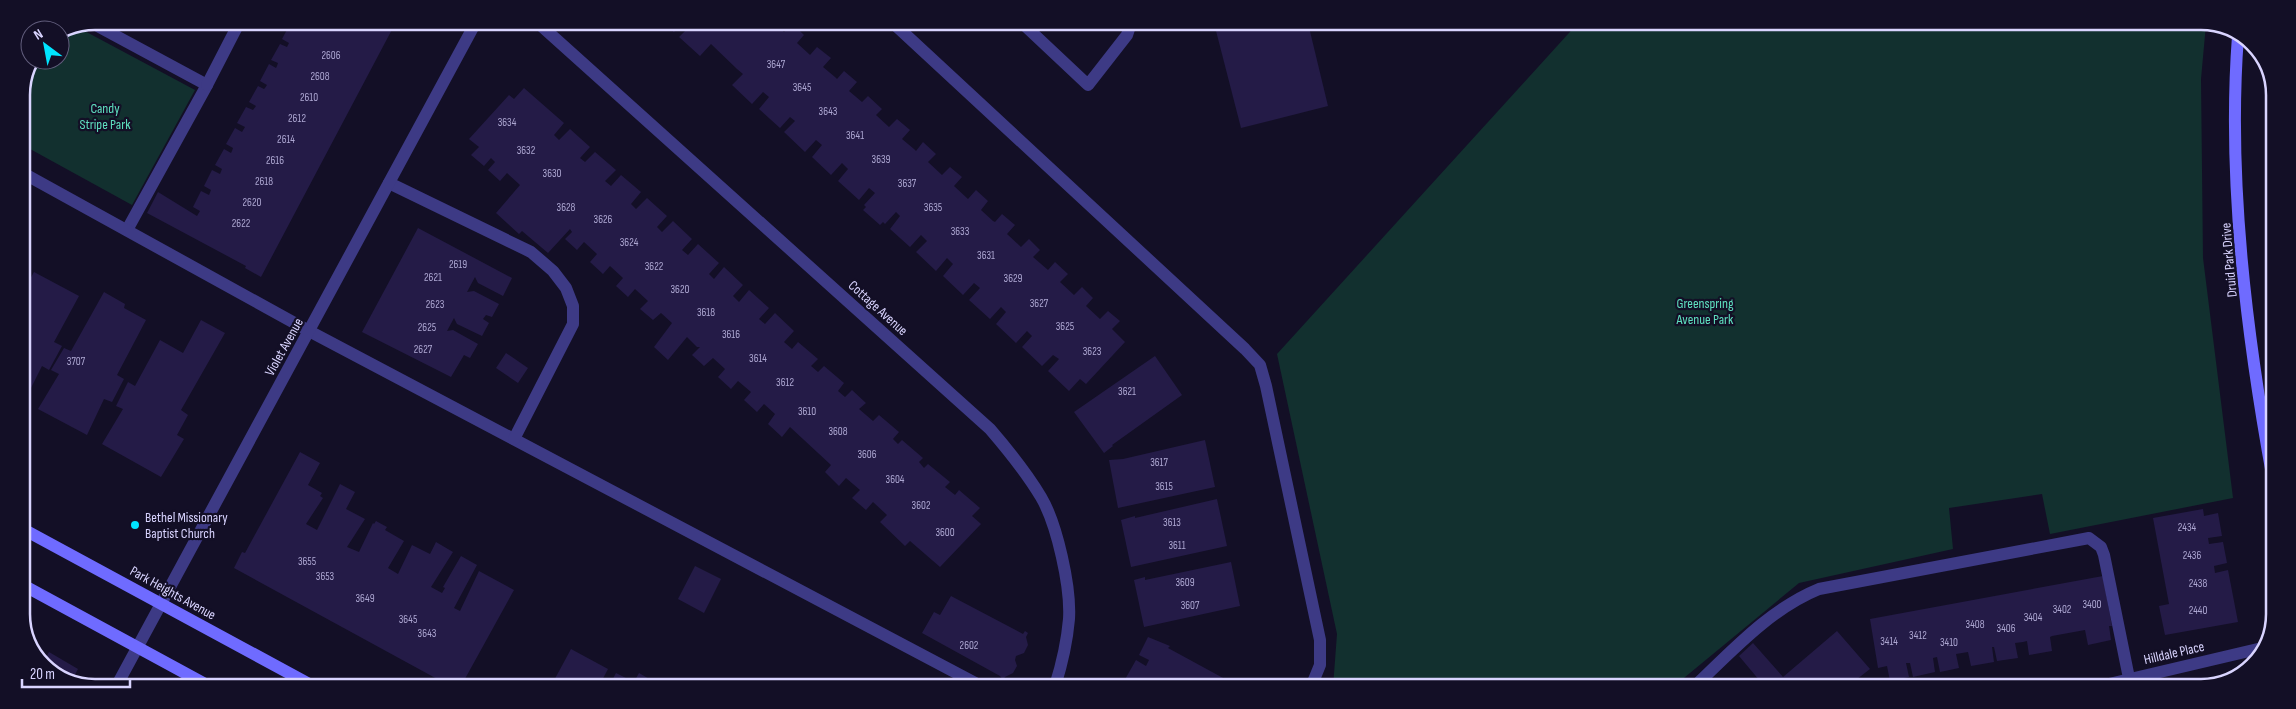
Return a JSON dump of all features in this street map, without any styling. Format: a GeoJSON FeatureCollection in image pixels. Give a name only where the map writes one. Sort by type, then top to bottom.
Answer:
{"type":"FeatureCollection","features":[{"type":"Feature","properties":{"kind":"main road","name":"Druid Park Drive"},"geometry":{"type":"LineString","coordinates":[[2238,42],[2235,81],[2244,273],[2260,408],[2266,441]]}},
{"type":"Feature","properties":{"kind":"main road","name":"Park Heights Avenue"},"geometry":{"type":"LineString","coordinates":[[30,533],[298,679]]}},
{"type":"Feature","properties":{"kind":"main road"},"geometry":{"type":"LineString","coordinates":[[30,589],[196,679]]}},
{"type":"Feature","properties":{"kind":"street"},"geometry":{"type":"LineString","coordinates":[[105,30],[207,85]]}},
{"type":"Feature","properties":{"kind":"street"},"geometry":{"type":"LineString","coordinates":[[127,230],[235,30]]}},
{"type":"Feature","properties":{"kind":"street","name":"Violet Avenue"},"geometry":{"type":"LineString","coordinates":[[120,679],[472,30]]}},
{"type":"Feature","properties":{"kind":"street","name":"Cottage Avenue"},"geometry":{"type":"LineString","coordinates":[[546,30],[983,422],[1016,460],[1042,498],[1057,539],[1066,581],[1069,617],[1064,660],[1057,679]]}},
{"type":"Feature","properties":{"kind":"street"},"geometry":{"type":"LineString","coordinates":[[901,30],[1260,365],[1320,640],[1320,665],[1314,679]]}},
{"type":"Feature","properties":{"kind":"street"},"geometry":{"type":"LineString","coordinates":[[1030,30],[1088,85],[1127,35],[1129,30]]}},
{"type":"Feature","properties":{"kind":"street"},"geometry":{"type":"LineString","coordinates":[[30,177],[309,331],[967,679]]}},
{"type":"Feature","properties":{"kind":"street"},"geometry":{"type":"LineString","coordinates":[[389,183],[531,252],[553,271],[566,288],[573,306],[573,324],[514,439]]}},
{"type":"Feature","properties":{"kind":"street"},"geometry":{"type":"LineString","coordinates":[[1703,679],[1775,614],[1800,597],[1819,589],[2089,538],[2101,547],[2104,555],[2130,679]]}},
{"type":"Feature","properties":{"kind":"street","name":"Hilldale Place"},"geometry":{"type":"LineString","coordinates":[[2146,679],[2255,650]]}},
{"type":"Feature","properties":{"kind":"green space","name":"Greenspring Avenue Park"},"geometry":{"type":"Polygon","coordinates":[[[1572,30],[2205,30],[2201,79],[2203,258],[2233,498],[2050,534],[2042,494],[1949,508],[1953,549],[1799,583],[1683,679],[1334,679],[1337,634],[1277,354],[1572,30]]]}},
{"type":"Feature","properties":{"kind":"green space","name":"Candy Stripe Park"},"geometry":{"type":"Polygon","coordinates":[[[84,31],[195,90],[132,205],[30,149],[31,82],[35,70],[70,70],[70,35],[84,31]]]}},
{"type":"Feature","properties":{"kind":"building"},"geometry":{"type":"Polygon","coordinates":[[[287,30],[392,30],[261,277],[245,268],[246,266],[147,213],[158,192],[197,216],[200,211],[193,207],[201,191],[209,195],[211,190],[204,186],[212,170],[220,174],[222,169],[215,165],[224,149],[231,153],[233,148],[226,144],[235,128],[242,132],[245,127],[237,123],[246,107],[253,110],[256,106],[249,102],[258,86],[264,89],[267,85],[260,81],[269,64],[276,68],[278,63],[271,60],[280,44],[287,47],[289,43],[282,39],[287,30]]]}},
{"type":"Feature","properties":{"kind":"building"},"geometry":{"type":"Polygon","coordinates":[[[686,30],[782,30],[784,32],[786,30],[799,30],[804,35],[797,43],[810,55],[817,47],[831,58],[823,67],[837,79],[844,71],[857,82],[849,91],[862,102],[868,96],[882,109],[876,115],[889,127],[897,119],[910,130],[902,139],[916,151],[923,142],[936,154],[928,162],[942,175],[950,167],[962,177],[954,186],[968,199],[976,190],[988,201],[981,210],[993,221],[995,222],[1002,214],[1015,225],[1007,234],[1021,247],[1029,239],[1040,250],[1033,257],[1048,270],[1055,262],[1068,274],[1060,282],[1074,295],[1082,287],[1093,298],[1086,306],[1100,319],[1108,311],[1120,321],[1112,329],[1125,342],[1086,384],[1080,379],[1069,391],[1048,371],[1059,359],[1053,355],[1042,366],[1022,347],[1032,336],[1027,331],[1016,343],[996,324],[1006,312],[1001,307],[990,319],[969,300],[980,288],[974,283],[963,295],[943,276],[953,264],[947,258],[936,271],[916,252],[927,241],[921,235],[910,247],[890,229],[900,216],[896,212],[885,224],[883,222],[880,225],[863,210],[866,207],[864,205],[875,193],[869,188],[859,200],[838,181],[848,169],[842,163],[831,175],[812,157],[822,145],[816,140],[805,152],[784,132],[795,121],[790,117],[780,128],[759,109],[769,97],[763,92],[752,104],[732,85],[743,74],[711,44],[700,56],[679,37],[686,30]]]}},
{"type":"Feature","properties":{"kind":"building"},"geometry":{"type":"Polygon","coordinates":[[[1216,30],[1310,30],[1328,106],[1241,128],[1216,30]]]}},
{"type":"Feature","properties":{"kind":"building"},"geometry":{"type":"Polygon","coordinates":[[[524,88],[564,123],[554,135],[559,140],[570,129],[590,147],[580,158],[585,162],[595,152],[616,170],[605,181],[611,186],[621,175],[641,192],[631,204],[636,209],[647,198],[667,216],[657,227],[662,232],[673,221],[692,239],[682,250],[688,255],[698,244],[719,263],[709,274],[714,279],[724,267],[743,285],[733,296],[739,302],[749,290],[769,308],[759,319],[765,324],[775,313],[794,331],[784,342],[792,349],[798,342],[818,359],[811,366],[818,372],[824,366],[844,383],[838,391],[845,397],[852,390],[866,403],[859,409],[873,421],[879,415],[899,432],[893,439],[898,444],[902,440],[923,458],[919,462],[924,468],[928,464],[950,482],[945,487],[955,495],[959,490],[980,508],[972,516],[981,524],[940,567],[910,541],[905,546],[880,522],[887,515],[873,502],[866,510],[852,498],[860,490],[846,478],[839,486],[825,472],[831,465],[790,427],[782,437],[768,424],[775,414],[764,404],[757,412],[744,400],[751,392],[738,381],[731,389],[718,377],[725,369],[713,358],[704,366],[692,355],[700,347],[697,347],[687,337],[668,360],[654,347],[672,323],[661,313],[653,320],[640,309],[648,301],[635,289],[628,297],[616,286],[623,278],[610,266],[603,274],[590,262],[597,254],[584,242],[577,250],[565,239],[572,232],[570,229],[548,253],[522,231],[519,234],[496,213],[520,185],[507,173],[500,181],[488,170],[495,162],[491,158],[484,166],[471,155],[479,147],[469,139],[509,95],[514,99],[524,88]]]}},
{"type":"Feature","properties":{"kind":"building"},"geometry":{"type":"Polygon","coordinates":[[[418,228],[512,278],[503,296],[478,283],[475,277],[467,292],[474,291],[499,304],[492,317],[486,315],[483,319],[489,323],[482,336],[457,324],[454,318],[447,331],[453,330],[478,344],[470,358],[464,355],[451,377],[362,332],[418,228]]]}},
{"type":"Feature","properties":{"kind":"building"},"geometry":{"type":"Polygon","coordinates":[[[34,272],[79,296],[54,342],[62,346],[49,370],[42,366],[30,390],[30,279],[34,272]]]}},
{"type":"Feature","properties":{"kind":"building"},"geometry":{"type":"Polygon","coordinates":[[[104,292],[125,304],[124,308],[146,320],[117,375],[124,379],[112,402],[104,399],[87,435],[38,409],[59,374],[51,370],[64,348],[71,351],[104,292]]]}},
{"type":"Feature","properties":{"kind":"building"},"geometry":{"type":"Polygon","coordinates":[[[201,320],[225,333],[181,410],[188,415],[177,435],[184,439],[161,477],[102,444],[123,409],[116,406],[128,382],[135,386],[160,340],[183,353],[201,320]]]}},
{"type":"Feature","properties":{"kind":"building"},"geometry":{"type":"Polygon","coordinates":[[[506,353],[528,368],[518,383],[496,368],[506,353]]]}},
{"type":"Feature","properties":{"kind":"building"},"geometry":{"type":"Polygon","coordinates":[[[1155,356],[1182,395],[1112,445],[1104,453],[1074,412],[1155,356]]]}},
{"type":"Feature","properties":{"kind":"building"},"geometry":{"type":"Polygon","coordinates":[[[1205,440],[1215,487],[1118,508],[1109,460],[1123,459],[1205,440]]]}},
{"type":"Feature","properties":{"kind":"building"},"geometry":{"type":"Polygon","coordinates":[[[300,452],[320,463],[308,485],[322,493],[320,496],[323,498],[306,524],[317,530],[340,484],[355,492],[346,509],[365,519],[347,547],[359,552],[373,523],[376,521],[387,527],[385,530],[404,541],[388,568],[398,574],[412,545],[430,554],[436,542],[453,552],[431,587],[442,593],[445,588],[443,587],[461,556],[477,565],[454,608],[460,611],[479,571],[514,590],[465,679],[437,679],[234,568],[242,552],[245,553],[300,452]]]}},
{"type":"Feature","properties":{"kind":"building"},"geometry":{"type":"Polygon","coordinates":[[[1217,499],[1227,546],[1131,567],[1121,520],[1217,499]]]}},
{"type":"Feature","properties":{"kind":"building"},"geometry":{"type":"Polygon","coordinates":[[[2203,509],[2204,516],[2218,513],[2222,536],[2208,538],[2209,544],[2223,542],[2227,563],[2214,566],[2215,573],[2228,570],[2238,622],[2165,635],[2159,606],[2169,604],[2153,518],[2203,509]]]}},
{"type":"Feature","properties":{"kind":"building"},"geometry":{"type":"Polygon","coordinates":[[[1231,562],[1240,606],[1144,627],[1134,580],[1145,577],[1145,580],[1231,562]]]}},
{"type":"Feature","properties":{"kind":"building"},"geometry":{"type":"Polygon","coordinates":[[[695,566],[721,579],[704,613],[678,599],[695,566]]]}},
{"type":"Feature","properties":{"kind":"building"},"geometry":{"type":"Polygon","coordinates":[[[2103,576],[2112,626],[2109,626],[2111,640],[2088,645],[2085,630],[2050,637],[2052,651],[2029,655],[2027,641],[2015,643],[2018,658],[1997,661],[1994,647],[1992,647],[1994,662],[1971,666],[1968,652],[1956,654],[1959,668],[1940,672],[1937,657],[1933,658],[1935,672],[1913,677],[1910,663],[1906,663],[1909,677],[1890,679],[1887,666],[1878,668],[1870,619],[2103,576]]]}},
{"type":"Feature","properties":{"kind":"building"},"geometry":{"type":"Polygon","coordinates":[[[951,596],[1023,634],[1025,631],[1028,633],[1026,637],[1028,645],[1024,653],[1016,656],[1017,666],[1013,673],[1002,679],[922,633],[934,612],[940,615],[951,596]]]}},
{"type":"Feature","properties":{"kind":"building"},"geometry":{"type":"Polygon","coordinates":[[[1837,631],[1870,669],[1857,679],[1758,679],[1739,656],[1753,643],[1783,677],[1837,631]]]}},
{"type":"Feature","properties":{"kind":"building"},"geometry":{"type":"Polygon","coordinates":[[[1148,637],[1170,646],[1168,648],[1225,679],[1125,679],[1136,660],[1146,666],[1149,660],[1139,655],[1148,637]]]}},
{"type":"Feature","properties":{"kind":"building"},"geometry":{"type":"Polygon","coordinates":[[[571,649],[608,669],[603,679],[555,679],[571,649]]]}},
{"type":"Feature","properties":{"kind":"building"},"geometry":{"type":"Polygon","coordinates":[[[49,652],[78,669],[74,676],[59,668],[46,657],[49,652]]]}},
{"type":"Feature","properties":{"kind":"building"},"geometry":{"type":"Polygon","coordinates":[[[616,673],[628,679],[613,679],[616,673]]]}},
{"type":"Feature","properties":{"kind":"building"},"geometry":{"type":"Polygon","coordinates":[[[639,673],[649,679],[636,679],[639,673]]]}},
{"type":"Feature","properties":{"kind":"place","name":"Bethel Missionary Baptist Church"},"geometry":{"type":"Point","coordinates":[135,525]}}]}
